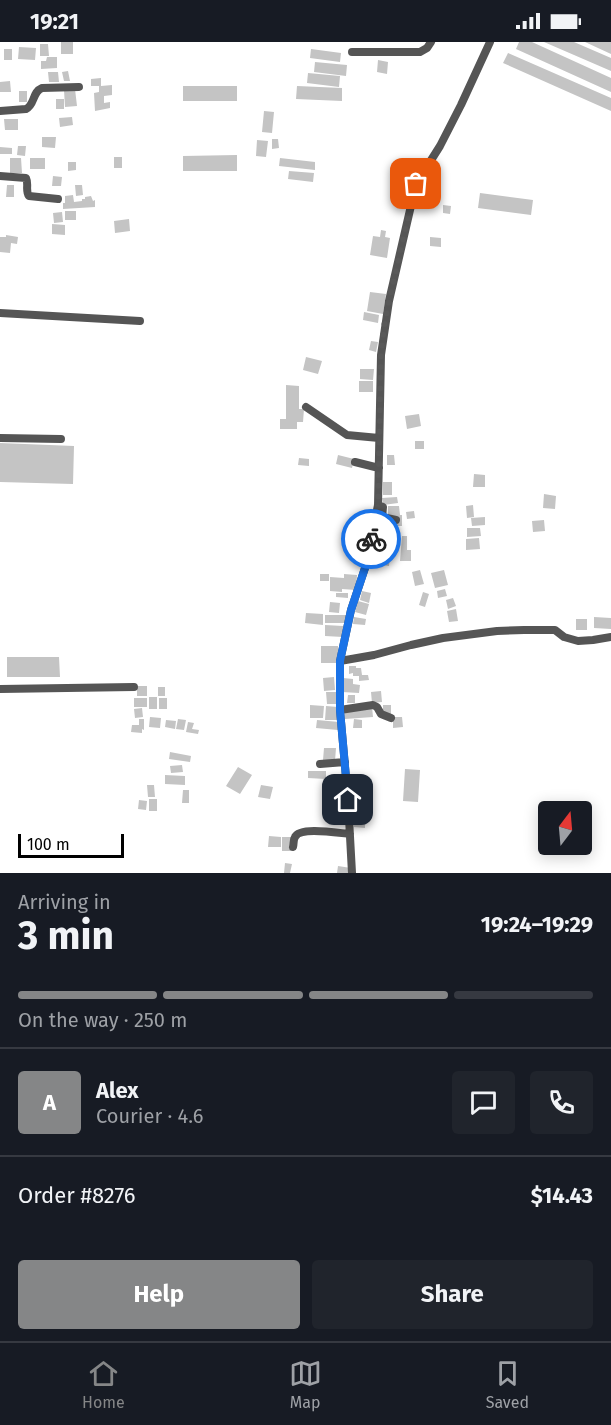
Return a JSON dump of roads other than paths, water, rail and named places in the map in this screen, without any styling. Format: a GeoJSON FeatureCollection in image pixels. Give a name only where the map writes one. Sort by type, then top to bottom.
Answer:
{"type":"FeatureCollection","features":[{"type":"Feature","properties":{"kind":"street"},"geometry":{"type":"LineString","coordinates":[[351,52],[420,52],[428,48],[431,42]]}},
{"type":"Feature","properties":{"kind":"street"},"geometry":{"type":"LineString","coordinates":[[352,873],[340,710],[340,661],[351,610],[365,568],[378,505],[381,355],[384,327],[416,184],[440,146],[490,42]]}},
{"type":"Feature","properties":{"kind":"street"},"geometry":{"type":"LineString","coordinates":[[0,111],[30,107],[36,92],[42,88],[79,87]]}},
{"type":"Feature","properties":{"kind":"street"},"geometry":{"type":"LineString","coordinates":[[0,176],[26,178],[28,196],[58,199]]}},
{"type":"Feature","properties":{"kind":"street"},"geometry":{"type":"LineString","coordinates":[[0,313],[140,321]]}},
{"type":"Feature","properties":{"kind":"street"},"geometry":{"type":"LineString","coordinates":[[306,407],[347,435],[379,438]]}},
{"type":"Feature","properties":{"kind":"street"},"geometry":{"type":"LineString","coordinates":[[0,438],[61,440]]}},
{"type":"Feature","properties":{"kind":"street"},"geometry":{"type":"LineString","coordinates":[[355,462],[379,468]]}},
{"type":"Feature","properties":{"kind":"street"},"geometry":{"type":"LineString","coordinates":[[378,505],[383,507],[382,517],[396,520]]}},
{"type":"Feature","properties":{"kind":"street"},"geometry":{"type":"LineString","coordinates":[[340,661],[443,638],[497,631],[555,630],[564,637],[578,641],[611,637]]}},
{"type":"Feature","properties":{"kind":"street"},"geometry":{"type":"LineString","coordinates":[[0,689],[134,687]]}},
{"type":"Feature","properties":{"kind":"street"},"geometry":{"type":"LineString","coordinates":[[340,710],[373,705],[381,714],[391,718]]}},
{"type":"Feature","properties":{"kind":"street"},"geometry":{"type":"LineString","coordinates":[[320,764],[345,762]]}},
{"type":"Feature","properties":{"kind":"street"},"geometry":{"type":"LineString","coordinates":[[293,847],[295,837],[300,832],[308,830],[350,834]]}}]}
